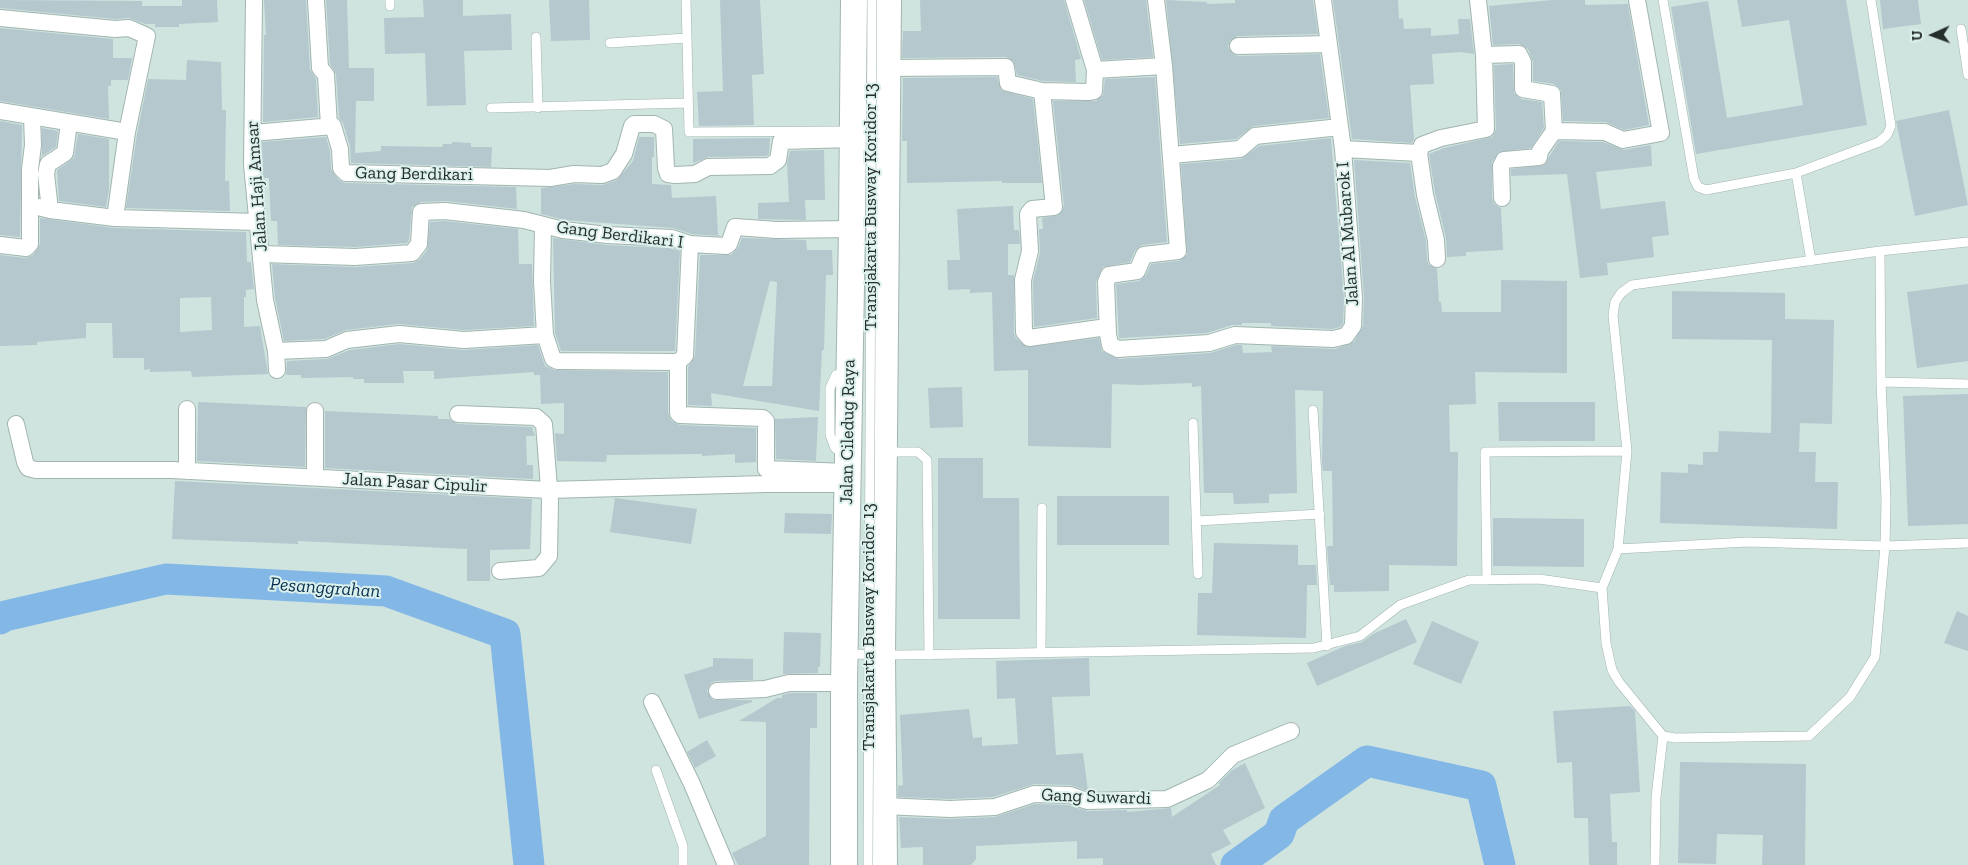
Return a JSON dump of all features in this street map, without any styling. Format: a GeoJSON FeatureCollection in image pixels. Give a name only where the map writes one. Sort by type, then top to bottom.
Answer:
{"type":"FeatureCollection","features":[{"type":"Feature","properties":{"kind":"main road","name":"Jalan Ciledug Raya"},"geometry":{"type":"LineString","coordinates":[[844,865],[844,654],[847,472],[839,404],[849,372],[854,0]]}},
{"type":"Feature","properties":{"kind":"main road","name":"Jalan Ciledug Raya"},"geometry":{"type":"LineString","coordinates":[[884,865],[882,654],[888,0]]}},
{"type":"Feature","properties":{"kind":"main road"},"geometry":{"type":"LineString","coordinates":[[854,70],[886,68]]}},
{"type":"Feature","properties":{"kind":"main road"},"geometry":{"type":"LineString","coordinates":[[839,404],[884,404]]}},
{"type":"Feature","properties":{"kind":"street","name":"Jalan Haji Amsar"},"geometry":{"type":"LineString","coordinates":[[254,0],[252,165],[266,300],[276,351],[277,370]]}},
{"type":"Feature","properties":{"kind":"street"},"geometry":{"type":"LineString","coordinates":[[252,134],[329,126],[326,75],[320,68],[316,0]]}},
{"type":"Feature","properties":{"kind":"street"},"geometry":{"type":"LineString","coordinates":[[886,68],[1006,67],[1008,83],[1042,91],[1094,91],[1095,70],[1074,0]]}},
{"type":"Feature","properties":{"kind":"street"},"geometry":{"type":"LineString","coordinates":[[1042,91],[1054,208],[1032,209],[1028,214],[1030,251],[1023,280],[1024,332],[1029,338],[1107,327],[1106,282],[1108,275],[1137,271],[1144,255],[1177,252],[1164,66],[1156,0]]}},
{"type":"Feature","properties":{"kind":"street","name":"Jalan Al Mubarok I"},"geometry":{"type":"LineString","coordinates":[[1107,327],[1110,345],[1118,349],[1209,343],[1235,335],[1333,339],[1346,336],[1353,326],[1354,298],[1343,148],[1323,0]]}},
{"type":"Feature","properties":{"kind":"street"},"geometry":{"type":"LineString","coordinates":[[1437,259],[1436,240],[1425,194],[1419,153],[1422,145],[1441,138],[1486,129],[1484,55],[1478,0]]}},
{"type":"Feature","properties":{"kind":"street"},"geometry":{"type":"LineString","coordinates":[[1554,131],[1605,132],[1623,140],[1661,133],[1638,0]]}},
{"type":"Feature","properties":{"kind":"street"},"geometry":{"type":"LineString","coordinates":[[0,18],[115,29],[129,28],[148,36],[127,132],[116,218]]}},
{"type":"Feature","properties":{"kind":"street"},"geometry":{"type":"LineString","coordinates":[[1238,46],[1329,44]]}},
{"type":"Feature","properties":{"kind":"street"},"geometry":{"type":"LineString","coordinates":[[1484,55],[1519,54],[1523,62],[1523,89],[1552,94],[1554,131],[1540,151],[1539,157],[1504,160],[1500,166],[1502,198]]}},
{"type":"Feature","properties":{"kind":"street"},"geometry":{"type":"LineString","coordinates":[[1095,70],[1164,66]]}},
{"type":"Feature","properties":{"kind":"street"},"geometry":{"type":"LineString","coordinates":[[0,111],[127,132]]}},
{"type":"Feature","properties":{"kind":"street"},"geometry":{"type":"LineString","coordinates":[[0,245],[26,248],[30,244],[32,117]]}},
{"type":"Feature","properties":{"kind":"street"},"geometry":{"type":"LineString","coordinates":[[50,210],[46,174],[48,164],[65,153],[69,123]]}},
{"type":"Feature","properties":{"kind":"street","name":"Gang Berdikari"},"geometry":{"type":"LineString","coordinates":[[329,126],[334,128],[340,149],[341,168],[346,173],[550,178],[574,174],[608,173],[618,166],[634,124],[654,124],[664,129],[666,168],[668,174],[674,175],[695,174],[708,167],[770,166],[778,160],[781,141],[853,135]]}},
{"type":"Feature","properties":{"kind":"street"},"geometry":{"type":"LineString","coordinates":[[1171,155],[1240,149],[1255,136],[1340,127]]}},
{"type":"Feature","properties":{"kind":"street"},"geometry":{"type":"LineString","coordinates":[[1343,148],[1419,153]]}},
{"type":"Feature","properties":{"kind":"street"},"geometry":{"type":"LineString","coordinates":[[30,205],[50,210],[116,218],[258,222]]}},
{"type":"Feature","properties":{"kind":"street","name":"Gang Berdikari I"},"geometry":{"type":"LineString","coordinates":[[262,254],[355,257],[412,253],[419,244],[421,212],[452,212],[524,220],[543,225],[608,235],[672,238],[690,244],[726,246],[730,244],[735,227],[777,230],[852,229]]}},
{"type":"Feature","properties":{"kind":"street"},"geometry":{"type":"LineString","coordinates":[[543,225],[542,280],[545,335],[553,359],[558,362],[678,362],[685,356],[690,244]]}},
{"type":"Feature","properties":{"kind":"street"},"geometry":{"type":"LineString","coordinates":[[276,351],[326,348],[347,340],[399,334],[464,340],[545,335]]}},
{"type":"Feature","properties":{"kind":"street"},"geometry":{"type":"LineString","coordinates":[[678,362],[678,413],[682,416],[763,418],[766,421],[766,476]]}},
{"type":"Feature","properties":{"kind":"street"},"geometry":{"type":"LineString","coordinates":[[187,409],[187,470]]}},
{"type":"Feature","properties":{"kind":"street"},"geometry":{"type":"LineString","coordinates":[[315,411],[315,477]]}},
{"type":"Feature","properties":{"kind":"street"},"geometry":{"type":"LineString","coordinates":[[458,414],[528,416],[543,421],[550,542],[546,562],[539,568],[527,571],[500,571]]}},
{"type":"Feature","properties":{"kind":"street","name":"Jalan Pasar Cipulir"},"geometry":{"type":"LineString","coordinates":[[16,424],[25,462],[28,468],[36,470],[187,470],[548,490],[847,472]]}},
{"type":"Feature","properties":{"kind":"street"},"geometry":{"type":"LineString","coordinates":[[717,691],[766,689],[788,682],[844,683]]}},
{"type":"Feature","properties":{"kind":"street"},"geometry":{"type":"LineString","coordinates":[[652,702],[692,784],[726,865]]}},
{"type":"Feature","properties":{"kind":"street","name":"Gang Suwardi"},"geometry":{"type":"LineString","coordinates":[[884,806],[950,809],[995,807],[1034,794],[1070,795],[1087,800],[1168,799],[1208,780],[1233,755],[1291,731]]}},
{"type":"Feature","properties":{"kind":"lane"},"geometry":{"type":"LineString","coordinates":[[686,0],[689,132],[853,135]]}},
{"type":"Feature","properties":{"kind":"lane","name":"Transjakarta Busway Koridor 13"},"geometry":{"type":"LineString","coordinates":[[868,865],[872,0]]}},
{"type":"Feature","properties":{"kind":"lane"},"geometry":{"type":"LineString","coordinates":[[1663,0],[1694,179],[1698,187],[1706,190],[1796,173],[1879,142],[1887,135],[1891,126],[1871,0]]}},
{"type":"Feature","properties":{"kind":"lane"},"geometry":{"type":"LineString","coordinates":[[1961,29],[1968,75]]}},
{"type":"Feature","properties":{"kind":"lane"},"geometry":{"type":"LineString","coordinates":[[536,37],[538,108]]}},
{"type":"Feature","properties":{"kind":"lane"},"geometry":{"type":"LineString","coordinates":[[610,42],[687,38]]}},
{"type":"Feature","properties":{"kind":"lane"},"geometry":{"type":"LineString","coordinates":[[491,108],[688,104]]}},
{"type":"Feature","properties":{"kind":"lane"},"geometry":{"type":"LineString","coordinates":[[1796,173],[1811,261]]}},
{"type":"Feature","properties":{"kind":"lane"},"geometry":{"type":"LineString","coordinates":[[1880,251],[1881,382],[1886,500],[1885,546],[1875,657],[1850,697],[1812,734],[1804,737],[1675,738],[1663,736],[1630,698],[1612,670],[1606,644],[1602,588],[1618,549],[1627,451],[1612,315],[1621,293],[1632,285],[1880,251],[1968,242]]}},
{"type":"Feature","properties":{"kind":"lane"},"geometry":{"type":"LineString","coordinates":[[1881,382],[1968,384]]}},
{"type":"Feature","properties":{"kind":"lane"},"geometry":{"type":"LineString","coordinates":[[1314,410],[1327,646]]}},
{"type":"Feature","properties":{"kind":"lane"},"geometry":{"type":"LineString","coordinates":[[1193,423],[1198,574]]}},
{"type":"Feature","properties":{"kind":"lane"},"geometry":{"type":"LineString","coordinates":[[1488,580],[1485,452],[1627,451]]}},
{"type":"Feature","properties":{"kind":"lane"},"geometry":{"type":"LineString","coordinates":[[884,452],[918,452],[927,460],[929,655]]}},
{"type":"Feature","properties":{"kind":"lane"},"geometry":{"type":"LineString","coordinates":[[1040,653],[1042,508]]}},
{"type":"Feature","properties":{"kind":"lane"},"geometry":{"type":"LineString","coordinates":[[1197,521],[1320,514]]}},
{"type":"Feature","properties":{"kind":"lane"},"geometry":{"type":"LineString","coordinates":[[1618,549],[1748,542],[1885,546],[1968,543]]}},
{"type":"Feature","properties":{"kind":"lane"},"geometry":{"type":"LineString","coordinates":[[844,654],[929,655],[1327,646],[1360,636],[1400,606],[1469,580],[1538,579],[1602,588]]}},
{"type":"Feature","properties":{"kind":"lane"},"geometry":{"type":"LineString","coordinates":[[1655,865],[1656,797],[1663,736]]}},
{"type":"Feature","properties":{"kind":"lane"},"geometry":{"type":"LineString","coordinates":[[656,770],[684,846],[683,865]]}},
{"type":"Feature","properties":{"kind":"building"},"geometry":{"type":"Polygon","coordinates":[[[0,0],[142,1],[142,6],[182,6],[182,0],[217,0],[218,22],[179,24],[179,27],[155,27],[155,24],[145,24],[129,18],[115,19],[0,8],[0,0]]]}},
{"type":"Feature","properties":{"kind":"building"},"geometry":{"type":"Polygon","coordinates":[[[264,0],[306,0],[310,69],[316,79],[318,117],[263,122],[264,35],[266,35],[264,0]]]}},
{"type":"Feature","properties":{"kind":"building"},"geometry":{"type":"Polygon","coordinates":[[[326,0],[347,0],[349,68],[374,68],[374,101],[356,101],[355,153],[381,151],[381,146],[442,147],[443,144],[452,144],[452,142],[471,143],[471,147],[492,147],[491,167],[351,163],[350,146],[343,123],[339,118],[336,74],[330,64],[326,0]]]}},
{"type":"Feature","properties":{"kind":"building"},"geometry":{"type":"Polygon","coordinates":[[[423,0],[463,0],[463,16],[511,14],[512,50],[464,51],[466,105],[427,106],[425,53],[385,54],[384,18],[424,17],[423,0]]]}},
{"type":"Feature","properties":{"kind":"building"},"geometry":{"type":"Polygon","coordinates":[[[549,0],[589,0],[590,40],[551,41],[549,0]]]}},
{"type":"Feature","properties":{"kind":"building"},"geometry":{"type":"Polygon","coordinates":[[[720,0],[760,0],[764,74],[752,75],[754,125],[699,126],[697,92],[723,91],[720,0]]]}},
{"type":"Feature","properties":{"kind":"building"},"geometry":{"type":"Polygon","coordinates":[[[920,0],[1064,0],[1081,59],[1075,60],[1076,82],[1043,81],[1017,75],[1014,62],[1006,57],[902,58],[903,31],[921,31],[920,0]]]}},
{"type":"Feature","properties":{"kind":"building"},"geometry":{"type":"Polygon","coordinates":[[[1084,0],[1146,0],[1153,57],[1102,60],[1084,0]]]}},
{"type":"Feature","properties":{"kind":"building"},"geometry":{"type":"Polygon","coordinates":[[[1166,0],[1207,2],[1207,4],[1235,3],[1235,0],[1313,0],[1318,34],[1238,36],[1230,41],[1228,47],[1233,54],[1238,56],[1320,54],[1329,118],[1254,126],[1236,139],[1180,144],[1166,0]]]}},
{"type":"Feature","properties":{"kind":"building"},"geometry":{"type":"Polygon","coordinates":[[[1333,0],[1398,0],[1399,19],[1403,18],[1404,29],[1431,28],[1431,36],[1459,34],[1458,19],[1470,19],[1474,54],[1460,52],[1432,54],[1434,84],[1410,85],[1414,139],[1412,143],[1352,139],[1333,0]]]}},
{"type":"Feature","properties":{"kind":"building"},"geometry":{"type":"Polygon","coordinates":[[[1552,0],[1585,0],[1585,5],[1628,4],[1649,125],[1624,130],[1606,122],[1563,121],[1561,90],[1554,84],[1533,81],[1533,62],[1528,49],[1519,44],[1493,45],[1489,6],[1552,0]]]}},
{"type":"Feature","properties":{"kind":"building"},"geometry":{"type":"Polygon","coordinates":[[[1737,0],[1846,0],[1867,125],[1696,154],[1671,7],[1708,1],[1727,118],[1803,105],[1789,20],[1742,27],[1737,0]]]}},
{"type":"Feature","properties":{"kind":"building"},"geometry":{"type":"Polygon","coordinates":[[[1880,0],[1918,0],[1921,24],[1883,29],[1880,0]]]}},
{"type":"Feature","properties":{"kind":"building"},"geometry":{"type":"Polygon","coordinates":[[[0,28],[113,39],[113,58],[132,58],[128,80],[111,80],[111,86],[108,86],[109,119],[0,101],[0,28]]]}},
{"type":"Feature","properties":{"kind":"building"},"geometry":{"type":"Polygon","coordinates":[[[187,60],[221,62],[222,110],[226,110],[225,181],[229,181],[230,211],[126,208],[137,134],[148,79],[186,80],[187,60]]]}},
{"type":"Feature","properties":{"kind":"building"},"geometry":{"type":"Polygon","coordinates":[[[1513,64],[1514,93],[1521,99],[1542,102],[1544,128],[1531,148],[1499,152],[1492,162],[1492,198],[1494,204],[1501,208],[1503,250],[1466,252],[1466,256],[1447,257],[1446,238],[1435,193],[1429,154],[1444,148],[1492,137],[1496,129],[1494,65],[1513,64]]]}},
{"type":"Feature","properties":{"kind":"building"},"geometry":{"type":"Polygon","coordinates":[[[997,77],[1001,90],[1033,99],[1042,183],[1002,183],[1002,181],[907,183],[907,141],[902,141],[903,78],[997,77]]]}},
{"type":"Feature","properties":{"kind":"building"},"geometry":{"type":"Polygon","coordinates":[[[1155,77],[1167,242],[1142,245],[1135,251],[1130,262],[1103,267],[1096,282],[1097,318],[1034,327],[1033,281],[1040,253],[1039,229],[1043,229],[1042,218],[1059,215],[1064,206],[1053,101],[1096,101],[1103,95],[1105,79],[1155,77]]]}},
{"type":"Feature","properties":{"kind":"building"},"geometry":{"type":"Polygon","coordinates":[[[1949,110],[1968,205],[1915,216],[1896,121],[1949,110]]]}},
{"type":"Feature","properties":{"kind":"building"},"geometry":{"type":"Polygon","coordinates":[[[0,121],[22,125],[20,237],[0,235],[0,121]]]}},
{"type":"Feature","properties":{"kind":"building"},"geometry":{"type":"Polygon","coordinates":[[[42,128],[58,131],[56,147],[42,156],[42,128]]]}},
{"type":"Feature","properties":{"kind":"building"},"geometry":{"type":"Polygon","coordinates":[[[78,134],[109,139],[109,189],[106,207],[59,201],[57,170],[74,158],[78,134]]]}},
{"type":"Feature","properties":{"kind":"building"},"geometry":{"type":"Polygon","coordinates":[[[326,137],[330,151],[331,169],[339,180],[345,183],[516,187],[517,209],[446,201],[421,202],[412,207],[409,240],[407,243],[355,247],[278,245],[277,221],[271,221],[269,178],[263,178],[262,142],[326,137]]]}},
{"type":"Feature","properties":{"kind":"building"},"geometry":{"type":"Polygon","coordinates":[[[639,137],[654,137],[652,184],[671,185],[672,198],[716,196],[718,235],[721,236],[692,234],[673,228],[565,220],[541,214],[541,188],[575,184],[602,185],[617,180],[633,161],[639,137]]]}},
{"type":"Feature","properties":{"kind":"building"},"geometry":{"type":"Polygon","coordinates":[[[770,138],[769,154],[767,156],[708,157],[693,163],[693,139],[770,138]]]}},
{"type":"Feature","properties":{"kind":"building"},"geometry":{"type":"Polygon","coordinates":[[[1331,138],[1344,298],[1343,323],[1340,327],[1332,329],[1271,326],[1271,323],[1242,323],[1242,325],[1232,325],[1207,333],[1119,338],[1116,284],[1139,281],[1146,275],[1151,264],[1179,261],[1187,255],[1181,164],[1241,159],[1259,146],[1331,138]]]}},
{"type":"Feature","properties":{"kind":"building"},"geometry":{"type":"Polygon","coordinates":[[[1559,141],[1603,142],[1624,150],[1651,145],[1652,166],[1596,172],[1601,209],[1665,201],[1669,235],[1652,237],[1654,257],[1607,263],[1608,275],[1580,278],[1567,174],[1511,176],[1511,169],[1544,165],[1559,141]]]}},
{"type":"Feature","properties":{"kind":"building"},"geometry":{"type":"Polygon","coordinates":[[[824,150],[825,200],[805,200],[806,220],[758,219],[758,203],[789,202],[787,163],[790,151],[824,150]]]}},
{"type":"Feature","properties":{"kind":"building"},"geometry":{"type":"Polygon","coordinates":[[[1354,160],[1410,163],[1415,197],[1426,241],[1427,260],[1429,265],[1437,269],[1439,302],[1441,302],[1442,312],[1501,312],[1501,280],[1567,281],[1567,373],[1475,372],[1476,404],[1449,405],[1450,452],[1458,452],[1457,566],[1389,565],[1389,591],[1334,592],[1334,585],[1330,585],[1327,546],[1333,546],[1332,471],[1323,471],[1322,464],[1323,391],[1295,390],[1297,493],[1269,494],[1269,503],[1234,504],[1233,493],[1204,493],[1201,386],[1192,387],[1192,383],[1112,384],[1111,448],[1028,446],[1028,370],[994,371],[992,292],[970,293],[970,289],[948,290],[947,260],[960,260],[957,209],[1013,206],[1014,230],[1019,230],[1020,244],[1008,244],[1008,275],[1014,275],[1014,333],[1016,338],[1026,347],[1099,338],[1102,351],[1119,359],[1210,353],[1236,345],[1242,345],[1243,353],[1272,352],[1271,346],[1335,349],[1354,342],[1363,326],[1364,297],[1354,160]]]}},
{"type":"Feature","properties":{"kind":"building"},"geometry":{"type":"Polygon","coordinates":[[[40,218],[115,228],[246,232],[247,262],[251,262],[254,289],[246,290],[246,297],[244,297],[244,327],[260,326],[268,374],[192,377],[191,371],[150,372],[150,369],[144,370],[144,358],[113,358],[112,323],[86,323],[86,338],[37,342],[37,345],[0,346],[0,255],[25,258],[33,255],[40,244],[40,218]],[[211,297],[180,298],[180,332],[212,330],[211,297]]]}},
{"type":"Feature","properties":{"kind":"building"},"geometry":{"type":"Polygon","coordinates":[[[445,221],[518,229],[519,264],[532,264],[534,326],[464,330],[398,324],[346,330],[324,339],[284,341],[275,298],[272,264],[355,267],[413,263],[420,259],[427,250],[430,222],[445,221]]]}},
{"type":"Feature","properties":{"kind":"building"},"geometry":{"type":"Polygon","coordinates":[[[553,238],[607,245],[670,248],[680,251],[675,351],[561,351],[555,333],[553,238]]]}},
{"type":"Feature","properties":{"kind":"building"},"geometry":{"type":"Polygon","coordinates":[[[742,238],[806,240],[807,250],[832,250],[833,275],[826,275],[824,350],[822,350],[819,411],[711,393],[712,406],[688,405],[688,367],[695,356],[700,255],[731,255],[738,248],[742,238]],[[770,281],[743,386],[772,386],[777,282],[770,281]]]}},
{"type":"Feature","properties":{"kind":"building"},"geometry":{"type":"Polygon","coordinates":[[[1968,284],[1968,361],[1917,368],[1907,292],[1968,284]]]}},
{"type":"Feature","properties":{"kind":"building"},"geometry":{"type":"Polygon","coordinates":[[[1672,291],[1785,293],[1785,319],[1834,320],[1832,424],[1800,423],[1799,452],[1816,452],[1815,482],[1838,482],[1837,529],[1660,523],[1661,472],[1688,473],[1688,464],[1703,465],[1703,452],[1718,452],[1719,431],[1771,433],[1772,340],[1672,339],[1672,291]]]}},
{"type":"Feature","properties":{"kind":"building"},"geometry":{"type":"Polygon","coordinates":[[[399,344],[464,350],[538,345],[545,366],[555,370],[668,372],[668,413],[671,420],[680,425],[756,428],[756,462],[735,463],[735,454],[702,456],[702,454],[607,455],[606,462],[557,461],[555,433],[564,434],[564,403],[541,404],[540,375],[534,375],[534,372],[434,379],[434,371],[403,371],[404,383],[364,383],[364,379],[353,379],[353,377],[301,378],[301,375],[286,375],[287,361],[327,359],[350,350],[399,344]]]}},
{"type":"Feature","properties":{"kind":"building"},"geometry":{"type":"Polygon","coordinates":[[[962,387],[963,427],[930,428],[928,388],[962,387]]]}},
{"type":"Feature","properties":{"kind":"building"},"geometry":{"type":"Polygon","coordinates":[[[1968,394],[1968,524],[1908,526],[1903,396],[1968,394]]]}},
{"type":"Feature","properties":{"kind":"building"},"geometry":{"type":"Polygon","coordinates":[[[198,402],[306,407],[305,467],[197,461],[198,402]]]}},
{"type":"Feature","properties":{"kind":"building"},"geometry":{"type":"Polygon","coordinates":[[[1498,402],[1595,402],[1595,441],[1499,441],[1498,402]]]}},
{"type":"Feature","properties":{"kind":"building"},"geometry":{"type":"Polygon","coordinates":[[[325,411],[438,416],[438,419],[449,419],[458,424],[532,427],[535,436],[526,436],[527,465],[533,465],[533,479],[325,468],[325,411]]]}},
{"type":"Feature","properties":{"kind":"building"},"geometry":{"type":"Polygon","coordinates":[[[818,417],[816,461],[776,459],[775,419],[818,417]]]}},
{"type":"Feature","properties":{"kind":"building"},"geometry":{"type":"Polygon","coordinates":[[[938,458],[983,458],[983,498],[1019,498],[1020,619],[938,619],[938,458]]]}},
{"type":"Feature","properties":{"kind":"building"},"geometry":{"type":"Polygon","coordinates":[[[175,481],[532,499],[530,549],[490,550],[490,581],[467,581],[467,549],[298,541],[298,544],[172,539],[175,481]]]}},
{"type":"Feature","properties":{"kind":"building"},"geometry":{"type":"Polygon","coordinates":[[[1057,496],[1169,496],[1169,545],[1057,545],[1057,496]]]}},
{"type":"Feature","properties":{"kind":"building"},"geometry":{"type":"Polygon","coordinates":[[[615,498],[697,509],[691,544],[610,532],[615,498]]]}},
{"type":"Feature","properties":{"kind":"building"},"geometry":{"type":"Polygon","coordinates":[[[785,513],[832,514],[831,534],[784,533],[785,513]]]}},
{"type":"Feature","properties":{"kind":"building"},"geometry":{"type":"Polygon","coordinates":[[[1493,518],[1584,519],[1584,567],[1493,566],[1493,518]]]}},
{"type":"Feature","properties":{"kind":"building"},"geometry":{"type":"Polygon","coordinates":[[[1214,543],[1298,545],[1298,565],[1316,565],[1317,585],[1307,585],[1306,638],[1197,635],[1198,593],[1212,593],[1214,543]]]}},
{"type":"Feature","properties":{"kind":"building"},"geometry":{"type":"Polygon","coordinates":[[[1957,611],[1968,616],[1968,651],[1944,643],[1957,611]]]}},
{"type":"Feature","properties":{"kind":"building"},"geometry":{"type":"Polygon","coordinates":[[[1406,619],[1417,642],[1317,686],[1307,663],[1345,646],[1362,642],[1373,634],[1406,619]]]}},
{"type":"Feature","properties":{"kind":"building"},"geometry":{"type":"Polygon","coordinates":[[[1432,621],[1479,642],[1461,684],[1413,664],[1432,621]]]}},
{"type":"Feature","properties":{"kind":"building"},"geometry":{"type":"Polygon","coordinates":[[[784,632],[821,633],[820,667],[818,667],[818,673],[783,674],[784,632]]]}},
{"type":"Feature","properties":{"kind":"building"},"geometry":{"type":"Polygon","coordinates":[[[713,658],[753,659],[753,680],[716,681],[711,683],[707,691],[713,700],[752,700],[752,702],[699,719],[684,675],[713,666],[713,658]]]}},
{"type":"Feature","properties":{"kind":"building"},"geometry":{"type":"Polygon","coordinates":[[[1089,658],[1090,696],[1052,697],[1056,755],[1083,753],[1088,791],[1070,785],[1034,784],[993,797],[950,799],[898,797],[898,786],[903,785],[900,715],[969,709],[973,738],[982,737],[982,746],[1018,744],[1015,698],[997,699],[996,661],[1089,658]]]}},
{"type":"Feature","properties":{"kind":"building"},"geometry":{"type":"Polygon","coordinates":[[[790,693],[817,693],[817,728],[810,728],[809,865],[738,865],[732,853],[766,836],[766,722],[739,721],[777,698],[782,698],[782,695],[790,693]]]}},
{"type":"Feature","properties":{"kind":"building"},"geometry":{"type":"Polygon","coordinates":[[[1630,706],[1635,711],[1640,792],[1610,794],[1612,842],[1617,842],[1617,865],[1589,865],[1588,818],[1574,818],[1572,762],[1557,763],[1553,711],[1630,706]]]}},
{"type":"Feature","properties":{"kind":"building"},"geometry":{"type":"Polygon","coordinates":[[[707,740],[716,756],[695,768],[687,752],[707,740]]]}},
{"type":"Feature","properties":{"kind":"building"},"geometry":{"type":"Polygon","coordinates":[[[1680,762],[1806,764],[1805,865],[1762,865],[1763,835],[1717,834],[1716,864],[1678,863],[1680,762]]]}},
{"type":"Feature","properties":{"kind":"building"},"geometry":{"type":"Polygon","coordinates":[[[1245,763],[1265,808],[1223,830],[1231,844],[1211,854],[1216,865],[1103,865],[1103,858],[1077,859],[1077,841],[976,846],[976,859],[971,865],[923,865],[923,847],[901,848],[899,817],[950,819],[995,817],[1035,804],[1068,805],[1087,811],[1127,810],[1127,812],[1171,808],[1172,817],[1220,785],[1219,783],[1231,771],[1245,763]]]}},
{"type":"Feature","properties":{"kind":"waterway","name":"Pesanggrahan"},"geometry":{"type":"LineString","coordinates":[[0,619],[5,616],[166,579],[386,591],[505,634],[529,865]]}},
{"type":"Feature","properties":{"kind":"waterway","name":"Pesanggrahan"},"geometry":{"type":"LineString","coordinates":[[1236,865],[1279,834],[1284,820],[1367,761],[1481,786],[1500,865]]}}]}
